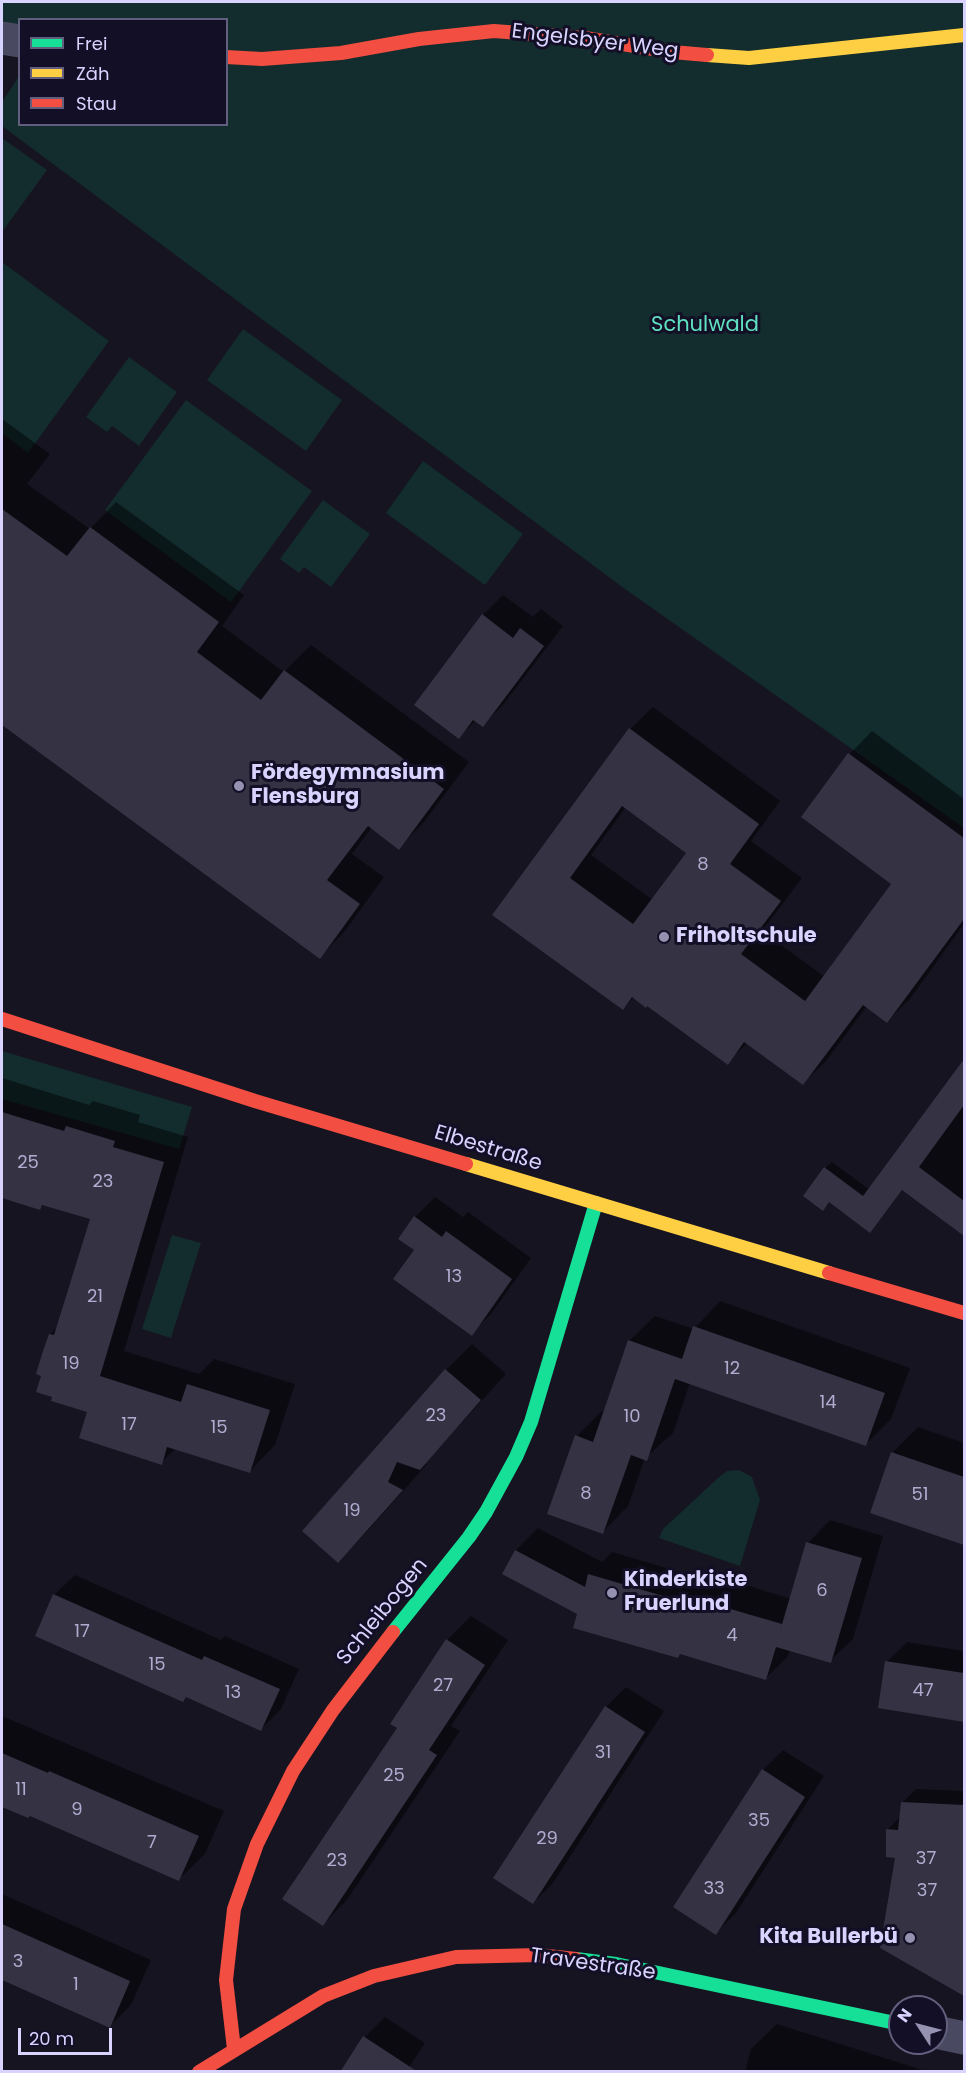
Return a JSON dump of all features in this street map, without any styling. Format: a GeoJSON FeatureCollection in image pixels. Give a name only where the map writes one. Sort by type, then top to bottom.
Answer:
{"type":"FeatureCollection","features":[{"type":"Feature","properties":{"kind":"street","name":"Engelsbyer Weg"},"geometry":{"type":"LineString","coordinates":[[228,57],[262,59],[341,53],[419,39],[494,31],[585,38],[672,52],[749,58],[964,35]]}},
{"type":"Feature","properties":{"kind":"street"},"geometry":{"type":"LineString","coordinates":[[2,38],[18,41]]}},
{"type":"Feature","properties":{"kind":"street","name":"Elbestraße"},"geometry":{"type":"LineString","coordinates":[[2,1019],[255,1101],[964,1313]]}},
{"type":"Feature","properties":{"kind":"street","name":"Schleibogen"},"geometry":{"type":"LineString","coordinates":[[234,2049],[226,1980],[234,1909],[257,1844],[289,1779],[328,1719],[371,1659],[469,1537],[486,1512],[516,1457],[531,1422],[596,1203]]}},
{"type":"Feature","properties":{"kind":"street","name":"Travestraße"},"geometry":{"type":"LineString","coordinates":[[199,2072],[323,1996],[374,1976],[456,1957],[538,1955],[616,1965],[888,2022]]}},
{"type":"Feature","properties":{"kind":"street"},"geometry":{"type":"LineString","coordinates":[[948,2035],[964,2038]]}},
{"type":"Feature","properties":{"kind":"green space","name":"Schulwald"},"geometry":{"type":"Polygon","coordinates":[[[2,2],[964,2],[964,828],[625,589],[2,126],[2,102],[18,78],[18,126],[228,126],[228,18],[18,18],[18,51],[2,47],[2,2]]]}},
{"type":"Feature","properties":{"kind":"green space"},"geometry":{"type":"Polygon","coordinates":[[[2,138],[47,170],[2,232],[2,138]]]}},
{"type":"Feature","properties":{"kind":"green space"},"geometry":{"type":"Polygon","coordinates":[[[2,262],[109,341],[28,453],[2,433],[2,262]]]}},
{"type":"Feature","properties":{"kind":"green space"},"geometry":{"type":"Polygon","coordinates":[[[243,329],[342,400],[306,451],[207,380],[243,329]]]}},
{"type":"Feature","properties":{"kind":"green space"},"geometry":{"type":"Polygon","coordinates":[[[129,357],[177,392],[139,446],[112,426],[107,432],[86,417],[129,357]]]}},
{"type":"Feature","properties":{"kind":"green space"},"geometry":{"type":"Polygon","coordinates":[[[186,400],[312,491],[231,602],[105,510],[186,400]]]}},
{"type":"Feature","properties":{"kind":"green space"},"geometry":{"type":"Polygon","coordinates":[[[423,461],[523,534],[485,585],[386,513],[423,461]]]}},
{"type":"Feature","properties":{"kind":"green space"},"geometry":{"type":"Polygon","coordinates":[[[323,500],[370,534],[331,587],[304,567],[299,573],[280,559],[323,500]]]}},
{"type":"Feature","properties":{"kind":"green space"},"geometry":{"type":"Polygon","coordinates":[[[2,1051],[192,1107],[179,1149],[2,1099],[2,1051]]]}},
{"type":"Feature","properties":{"kind":"green space"},"geometry":{"type":"Polygon","coordinates":[[[172,1235],[201,1243],[171,1338],[142,1329],[172,1235]]]}},
{"type":"Feature","properties":{"kind":"green space"},"geometry":{"type":"Polygon","coordinates":[[[739,1470],[752,1477],[760,1500],[740,1566],[659,1538],[663,1529],[718,1478],[727,1471],[739,1470]]]}},
{"type":"Feature","properties":{"kind":"building"},"geometry":{"type":"Polygon","coordinates":[[[2,509],[67,556],[90,527],[219,622],[197,652],[261,700],[284,670],[444,789],[399,850],[368,826],[327,880],[360,904],[320,959],[2,725],[2,509]]]}},
{"type":"Feature","properties":{"kind":"building"},"geometry":{"type":"Polygon","coordinates":[[[482,614],[513,638],[520,628],[544,646],[483,727],[473,720],[459,739],[414,705],[482,614]]]}},
{"type":"Feature","properties":{"kind":"building"},"geometry":{"type":"Polygon","coordinates":[[[629,728],[759,824],[730,864],[781,901],[741,954],[805,1001],[891,884],[801,817],[848,753],[964,838],[964,919],[887,1023],[863,1005],[803,1085],[744,1042],[728,1065],[632,997],[623,1010],[492,915],[629,728]],[[622,806],[570,878],[633,924],[686,853],[622,806]]]}},
{"type":"Feature","properties":{"kind":"building"},"geometry":{"type":"Polygon","coordinates":[[[964,1059],[964,1105],[919,1167],[964,1201],[964,1236],[902,1190],[870,1233],[829,1202],[823,1211],[803,1196],[824,1167],[863,1196],[964,1059]]]}},
{"type":"Feature","properties":{"kind":"building"},"geometry":{"type":"Polygon","coordinates":[[[2,1112],[64,1131],[66,1126],[115,1141],[113,1147],[164,1162],[100,1376],[181,1402],[187,1384],[270,1410],[250,1473],[167,1447],[162,1465],[79,1438],[87,1412],[51,1401],[52,1397],[36,1392],[41,1376],[36,1374],[42,1354],[49,1334],[54,1335],[90,1219],[42,1205],[40,1210],[2,1198],[2,1112]]]}},
{"type":"Feature","properties":{"kind":"building"},"geometry":{"type":"Polygon","coordinates":[[[414,1216],[442,1237],[446,1231],[512,1279],[472,1336],[393,1279],[414,1250],[398,1239],[414,1216]]]}},
{"type":"Feature","properties":{"kind":"building"},"geometry":{"type":"Polygon","coordinates":[[[693,1326],[885,1393],[866,1446],[675,1379],[647,1461],[631,1455],[603,1534],[547,1514],[575,1435],[593,1442],[628,1340],[682,1359],[693,1326]]]}},
{"type":"Feature","properties":{"kind":"building"},"geometry":{"type":"Polygon","coordinates":[[[445,1369],[481,1400],[420,1470],[397,1462],[388,1482],[403,1490],[338,1563],[302,1531],[445,1369]]]}},
{"type":"Feature","properties":{"kind":"building"},"geometry":{"type":"Polygon","coordinates":[[[891,1452],[964,1477],[964,1545],[870,1513],[891,1452]]]}},
{"type":"Feature","properties":{"kind":"building"},"geometry":{"type":"Polygon","coordinates":[[[806,1542],[862,1558],[831,1663],[776,1647],[766,1680],[680,1654],[678,1658],[573,1628],[577,1614],[502,1574],[515,1550],[585,1587],[588,1574],[694,1605],[696,1599],[782,1624],[778,1638],[806,1542]]]}},
{"type":"Feature","properties":{"kind":"building"},"geometry":{"type":"Polygon","coordinates":[[[53,1594],[202,1660],[204,1656],[280,1689],[261,1731],[186,1697],[183,1702],[35,1636],[53,1594]]]}},
{"type":"Feature","properties":{"kind":"building"},"geometry":{"type":"Polygon","coordinates":[[[446,1639],[485,1665],[429,1750],[437,1755],[323,1926],[282,1899],[397,1728],[390,1724],[446,1639]]]}},
{"type":"Feature","properties":{"kind":"building"},"geometry":{"type":"Polygon","coordinates":[[[885,1661],[964,1673],[964,1722],[878,1708],[885,1661]]]}},
{"type":"Feature","properties":{"kind":"building"},"geometry":{"type":"Polygon","coordinates":[[[605,1706],[645,1732],[533,1904],[493,1878],[605,1706]]]}},
{"type":"Feature","properties":{"kind":"building"},"geometry":{"type":"Polygon","coordinates":[[[2,1753],[199,1836],[179,1881],[30,1816],[28,1818],[2,1807],[2,1753]]]}},
{"type":"Feature","properties":{"kind":"building"},"geometry":{"type":"Polygon","coordinates":[[[762,1769],[805,1797],[716,1935],[673,1907],[762,1769]]]}},
{"type":"Feature","properties":{"kind":"building"},"geometry":{"type":"Polygon","coordinates":[[[901,1802],[964,1805],[964,1996],[880,1948],[895,1858],[886,1857],[886,1829],[898,1830],[901,1802]]]}},
{"type":"Feature","properties":{"kind":"building"},"geometry":{"type":"Polygon","coordinates":[[[2,1924],[130,1981],[110,2028],[2,1980],[2,1924]]]}},
{"type":"Feature","properties":{"kind":"building"},"geometry":{"type":"Polygon","coordinates":[[[363,2036],[418,2072],[340,2072],[363,2036]]]}},
{"type":"Feature","properties":{"kind":"traffic: fast"},"geometry":{"type":"LineString","coordinates":[[393,1632],[469,1537],[486,1512],[516,1457],[531,1422],[596,1203]]}},
{"type":"Feature","properties":{"kind":"traffic: fast"},"geometry":{"type":"LineString","coordinates":[[576,1959],[616,1964],[888,2021]]}},
{"type":"Feature","properties":{"kind":"traffic: slow"},"geometry":{"type":"LineString","coordinates":[[707,55],[749,58],[964,35]]}},
{"type":"Feature","properties":{"kind":"traffic: slow"},"geometry":{"type":"LineString","coordinates":[[466,1164],[829,1273]]}},
{"type":"Feature","properties":{"kind":"traffic: jam"},"geometry":{"type":"LineString","coordinates":[[228,57],[262,59],[341,53],[419,39],[494,31],[585,38],[672,52],[707,55]]}},
{"type":"Feature","properties":{"kind":"traffic: jam"},"geometry":{"type":"LineString","coordinates":[[2,1019],[255,1101],[466,1164]]}},
{"type":"Feature","properties":{"kind":"traffic: jam"},"geometry":{"type":"LineString","coordinates":[[829,1273],[964,1313]]}},
{"type":"Feature","properties":{"kind":"traffic: jam"},"geometry":{"type":"LineString","coordinates":[[234,2049],[226,1980],[234,1909],[257,1844],[293,1771],[333,1710],[393,1632]]}},
{"type":"Feature","properties":{"kind":"traffic: jam"},"geometry":{"type":"LineString","coordinates":[[199,2072],[323,1996],[374,1976],[456,1957],[538,1955],[576,1959]]}},
{"type":"Feature","properties":{"kind":"place","name":"Fördegymnasium Flensburg"},"geometry":{"type":"Point","coordinates":[239,786]}},
{"type":"Feature","properties":{"kind":"place","name":"Friholtschule"},"geometry":{"type":"Point","coordinates":[664,937]}},
{"type":"Feature","properties":{"kind":"place","name":"Kinderkiste Fruerlund"},"geometry":{"type":"Point","coordinates":[612,1593]}},
{"type":"Feature","properties":{"kind":"place","name":"Kita Bullerbü"},"geometry":{"type":"Point","coordinates":[910,1938]}}]}
